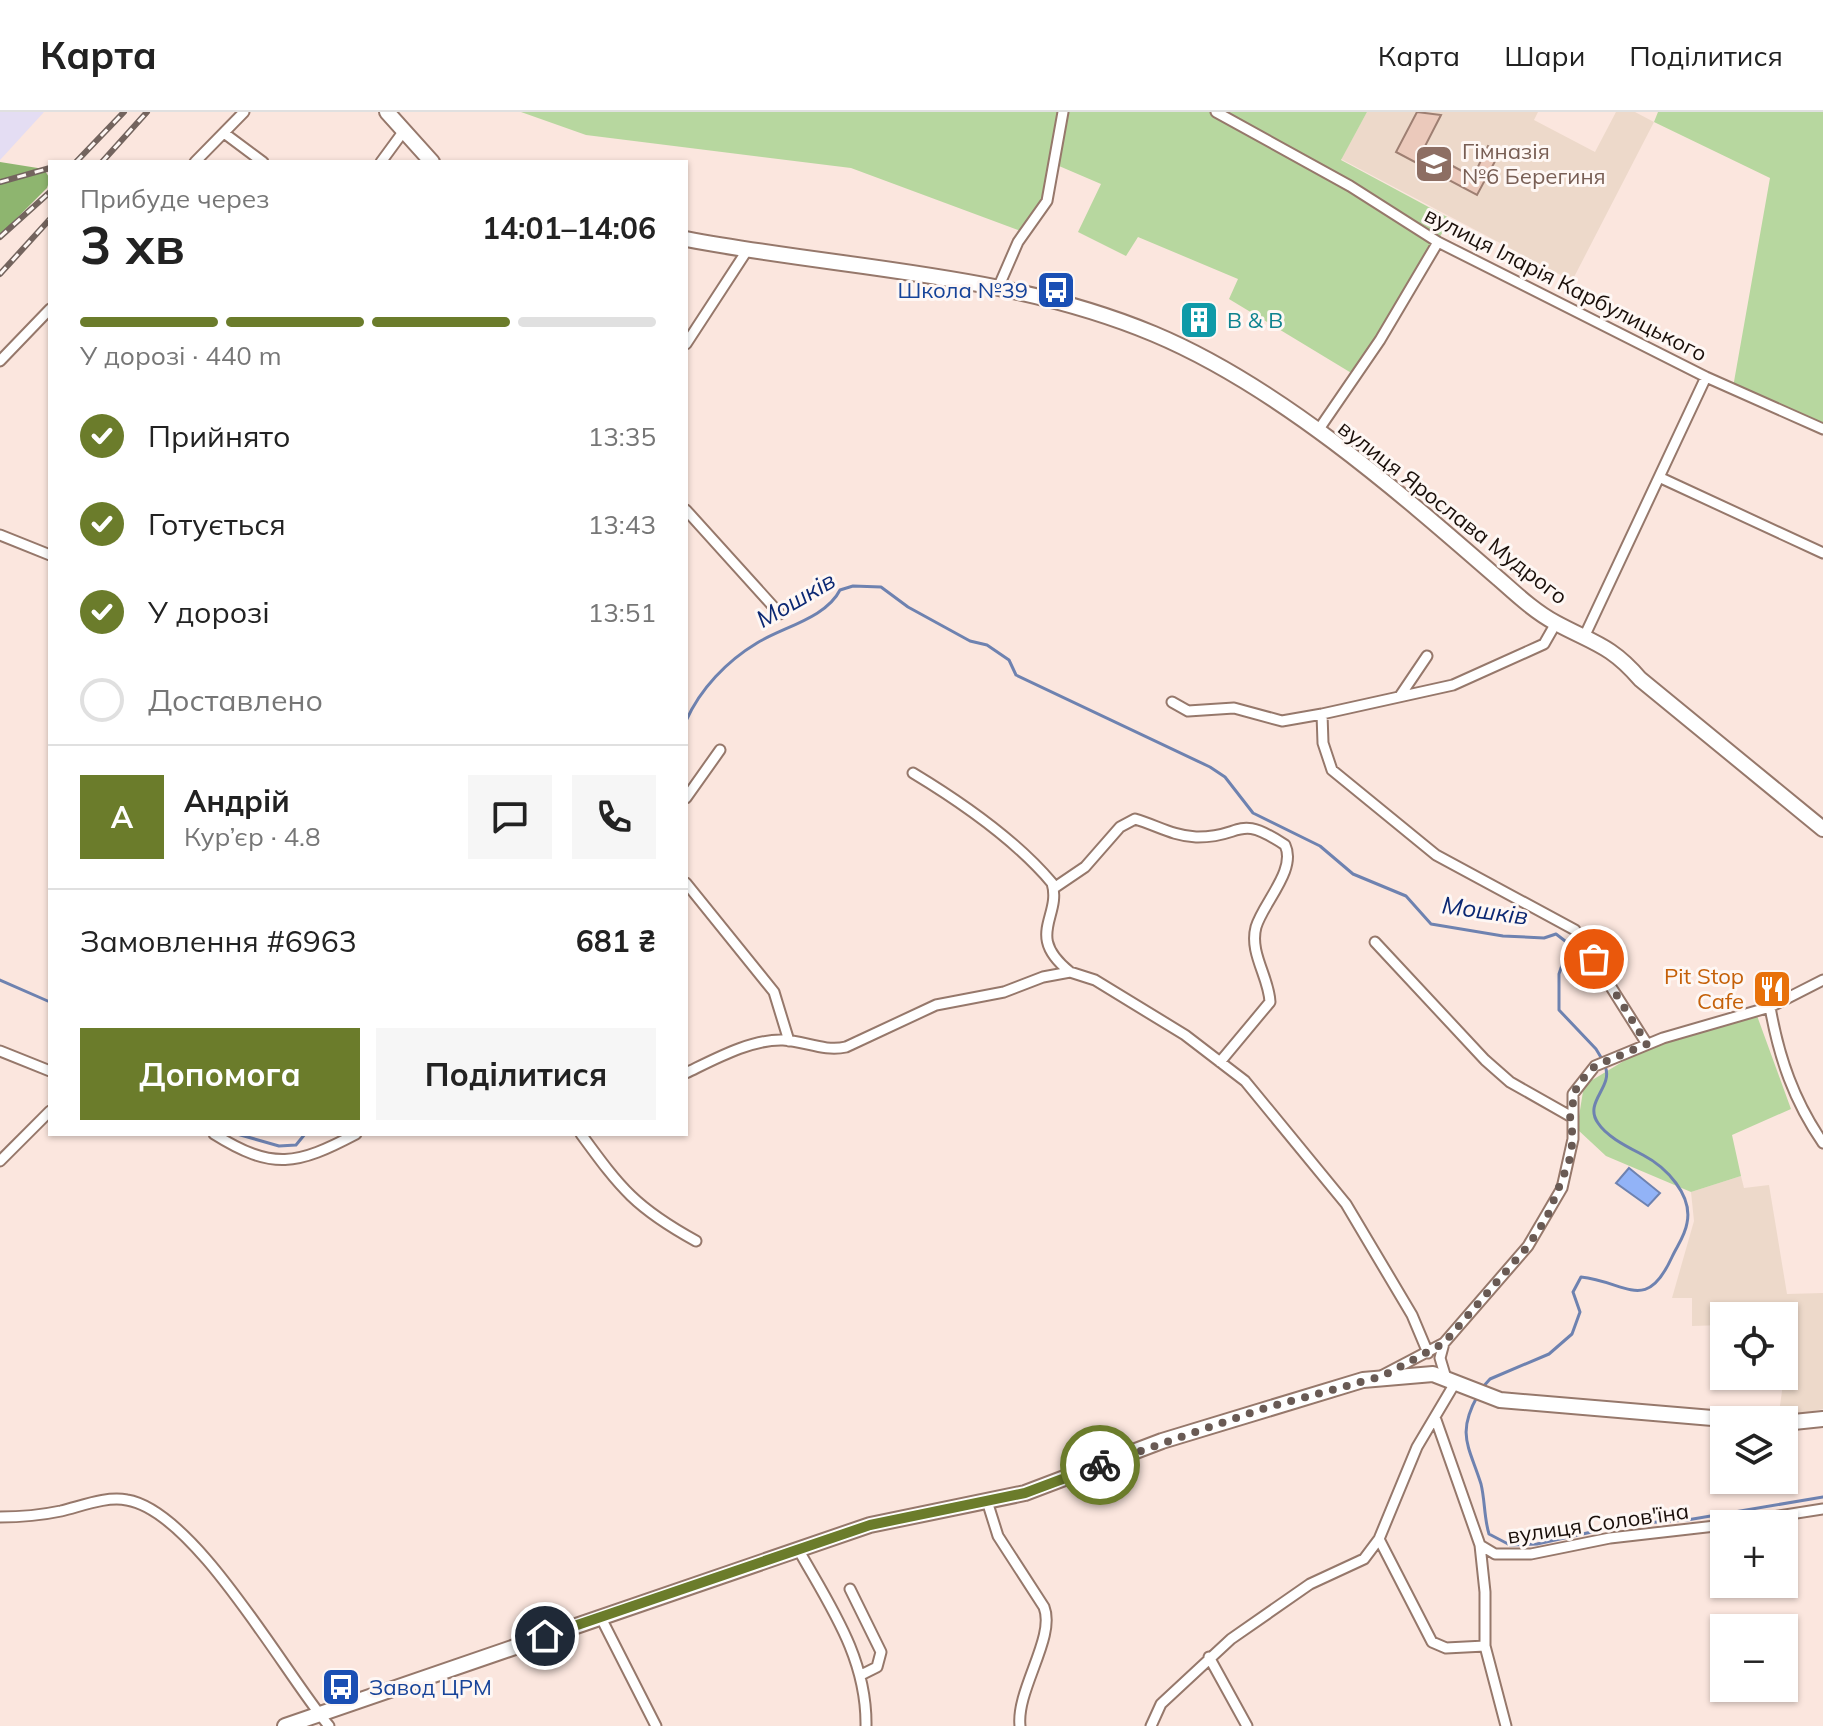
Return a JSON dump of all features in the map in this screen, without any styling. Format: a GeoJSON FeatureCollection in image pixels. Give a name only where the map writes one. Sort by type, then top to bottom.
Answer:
{"type":"FeatureCollection","features":[{"type":"Feature","properties":{"kind":"main road"},"geometry":{"type":"LineString","coordinates":[[387,112],[430,160]]}},
{"type":"Feature","properties":{"kind":"main road","name":"вулиця Ярослава Мудрого"},"geometry":{"type":"LineString","coordinates":[[688,239],[998,288],[1053,301],[1153,334],[1201,356],[1317,432],[1415,505],[1556,623],[1585,635],[1621,656],[1640,679],[1823,829]]}},
{"type":"Feature","properties":{"kind":"main road"},"geometry":{"type":"LineString","coordinates":[[285,1726],[324,1720],[600,1616],[798,1549],[909,1515],[1025,1493],[1162,1441],[1310,1394],[1383,1376],[1418,1374],[1451,1380],[1490,1398],[1534,1405],[1710,1418]]}},
{"type":"Feature","properties":{"kind":"main road"},"geometry":{"type":"LineString","coordinates":[[1798,1422],[1822,1421]]}},
{"type":"Feature","properties":{"kind":"street"},"geometry":{"type":"LineString","coordinates":[[197,160],[244,112]]}},
{"type":"Feature","properties":{"kind":"street"},"geometry":{"type":"LineString","coordinates":[[998,288],[1018,242],[1047,201],[1063,112]]}},
{"type":"Feature","properties":{"kind":"street","name":"вулиця Іларія Карбулицького"},"geometry":{"type":"LineString","coordinates":[[1216,112],[1350,186],[1438,242],[1706,377],[1823,429]]}},
{"type":"Feature","properties":{"kind":"street"},"geometry":{"type":"LineString","coordinates":[[382,160],[403,132]]}},
{"type":"Feature","properties":{"kind":"street"},"geometry":{"type":"LineString","coordinates":[[224,133],[260,160]]}},
{"type":"Feature","properties":{"kind":"street"},"geometry":{"type":"LineString","coordinates":[[1317,432],[1380,340],[1438,242]]}},
{"type":"Feature","properties":{"kind":"street"},"geometry":{"type":"LineString","coordinates":[[688,341],[748,249]]}},
{"type":"Feature","properties":{"kind":"street"},"geometry":{"type":"LineString","coordinates":[[0,361],[48,311]]}},
{"type":"Feature","properties":{"kind":"street"},"geometry":{"type":"LineString","coordinates":[[1585,635],[1706,377]]}},
{"type":"Feature","properties":{"kind":"street"},"geometry":{"type":"LineString","coordinates":[[1661,478],[1823,553]]}},
{"type":"Feature","properties":{"kind":"street"},"geometry":{"type":"LineString","coordinates":[[688,512],[780,614]]}},
{"type":"Feature","properties":{"kind":"street"},"geometry":{"type":"LineString","coordinates":[[0,535],[48,554]]}},
{"type":"Feature","properties":{"kind":"street"},"geometry":{"type":"LineString","coordinates":[[1172,702],[1188,711],[1234,708],[1282,721],[1322,714],[1453,685],[1544,644],[1556,623]]}},
{"type":"Feature","properties":{"kind":"street"},"geometry":{"type":"LineString","coordinates":[[1400,696],[1427,656]]}},
{"type":"Feature","properties":{"kind":"street"},"geometry":{"type":"LineString","coordinates":[[1322,714],[1323,743],[1332,770],[1436,855],[1575,930],[1647,1044]]}},
{"type":"Feature","properties":{"kind":"street"},"geometry":{"type":"LineString","coordinates":[[688,795],[720,750]]}},
{"type":"Feature","properties":{"kind":"street"},"geometry":{"type":"LineString","coordinates":[[913,773],[951,796],[1009,842],[1041,870],[1054,888]]}},
{"type":"Feature","properties":{"kind":"street"},"geometry":{"type":"LineString","coordinates":[[1220,1062],[1270,1002],[1257,954],[1255,930],[1288,860],[1285,845],[1249,826],[1196,837],[1168,832],[1135,819],[1120,827],[1085,867],[1054,888],[1046,931],[1049,947],[1057,962],[1070,972],[1095,980],[1185,1035],[1254,1092],[1346,1204],[1412,1315],[1428,1353]]}},
{"type":"Feature","properties":{"kind":"street"},"geometry":{"type":"LineString","coordinates":[[688,885],[774,992],[789,1041]]}},
{"type":"Feature","properties":{"kind":"street"},"geometry":{"type":"LineString","coordinates":[[1375,942],[1485,1060],[1510,1082],[1570,1116]]}},
{"type":"Feature","properties":{"kind":"street"},"geometry":{"type":"LineString","coordinates":[[688,1072],[730,1052],[780,1039],[832,1050],[846,1047],[936,1005],[1004,992],[1043,977],[1070,972]]}},
{"type":"Feature","properties":{"kind":"street"},"geometry":{"type":"LineString","coordinates":[[1383,1376],[1444,1343],[1528,1246],[1547,1217],[1569,1162],[1573,1139],[1570,1116],[1577,1085],[1595,1066],[1647,1044],[1770,1007],[1823,980]]}},
{"type":"Feature","properties":{"kind":"street"},"geometry":{"type":"LineString","coordinates":[[1770,1007],[1778,1052],[1792,1090],[1823,1143]]}},
{"type":"Feature","properties":{"kind":"street"},"geometry":{"type":"LineString","coordinates":[[0,1051],[48,1070]]}},
{"type":"Feature","properties":{"kind":"street"},"geometry":{"type":"LineString","coordinates":[[0,1161],[48,1113]]}},
{"type":"Feature","properties":{"kind":"street"},"geometry":{"type":"LineString","coordinates":[[218,1136],[256,1155],[287,1162],[314,1156],[352,1136]]}},
{"type":"Feature","properties":{"kind":"street"},"geometry":{"type":"LineString","coordinates":[[583,1136],[635,1203],[696,1241]]}},
{"type":"Feature","properties":{"kind":"street"},"geometry":{"type":"LineString","coordinates":[[1151,1726],[1161,1704],[1209,1657],[1310,1584],[1364,1559],[1379,1539],[1411,1460],[1436,1420],[1451,1380],[1440,1358],[1444,1343]]}},
{"type":"Feature","properties":{"kind":"street"},"geometry":{"type":"LineString","coordinates":[[1436,1420],[1480,1545],[1485,1592],[1485,1646],[1506,1726]]}},
{"type":"Feature","properties":{"kind":"street"},"geometry":{"type":"LineString","coordinates":[[0,1517],[57,1512],[113,1498],[146,1506],[190,1542],[257,1622],[324,1720]]}},
{"type":"Feature","properties":{"kind":"street"},"geometry":{"type":"LineString","coordinates":[[987,1501],[998,1536],[1044,1607],[1048,1620],[1018,1716],[1020,1726]]}},
{"type":"Feature","properties":{"kind":"street","name":"вулиця Солов'їна"},"geometry":{"type":"LineString","coordinates":[[1798,1513],[1823,1509]]}},
{"type":"Feature","properties":{"kind":"street","name":"вулиця Солов'їна"},"geometry":{"type":"LineString","coordinates":[[1480,1545],[1495,1554],[1531,1554],[1610,1538],[1710,1526]]}},
{"type":"Feature","properties":{"kind":"street"},"geometry":{"type":"LineString","coordinates":[[1379,1539],[1432,1642],[1446,1648],[1485,1646]]}},
{"type":"Feature","properties":{"kind":"street"},"geometry":{"type":"LineString","coordinates":[[798,1549],[837,1618],[863,1674],[866,1726]]}},
{"type":"Feature","properties":{"kind":"street"},"geometry":{"type":"LineString","coordinates":[[850,1589],[881,1652],[877,1667],[863,1674]]}},
{"type":"Feature","properties":{"kind":"street"},"geometry":{"type":"LineString","coordinates":[[600,1616],[656,1726]]}},
{"type":"Feature","properties":{"kind":"street"},"geometry":{"type":"LineString","coordinates":[[1209,1657],[1247,1726]]}},
{"type":"Feature","properties":{"kind":"shaded area"},"geometry":{"type":"Polygon","coordinates":[[[0,112],[44,112],[0,160],[0,112]]]}},
{"type":"Feature","properties":{"kind":"shaded area"},"geometry":{"type":"Polygon","coordinates":[[[1367,112],[1538,112],[1534,120],[1595,152],[1616,112],[1635,112],[1654,122],[1572,281],[1341,159],[1367,112]]]}},
{"type":"Feature","properties":{"kind":"shaded area"},"geometry":{"type":"Polygon","coordinates":[[[1741,1176],[1744,1188],[1769,1185],[1787,1294],[1823,1293],[1823,1409],[1798,1414],[1798,1406],[1780,1406],[1782,1390],[1798,1390],[1798,1302],[1710,1302],[1710,1325],[1692,1326],[1692,1298],[1672,1298],[1694,1221],[1691,1192],[1741,1176]]]}},
{"type":"Feature","properties":{"kind":"green space"},"geometry":{"type":"Polygon","coordinates":[[[521,112],[1367,112],[1341,160],[1451,219],[1353,374],[1229,299],[1238,279],[1138,237],[1126,256],[1078,232],[1101,184],[1052,163],[1040,203],[1021,231],[851,168],[586,135],[521,112]]]}},
{"type":"Feature","properties":{"kind":"green space"},"geometry":{"type":"Polygon","coordinates":[[[1658,112],[1823,112],[1823,432],[1732,393],[1770,178],[1654,122],[1658,112]]]}},
{"type":"Feature","properties":{"kind":"green space"},"geometry":{"type":"Polygon","coordinates":[[[0,162],[44,169],[48,176],[47,188],[0,235],[0,162]]]}},
{"type":"Feature","properties":{"kind":"green space"},"geometry":{"type":"Polygon","coordinates":[[[1756,1013],[1791,1109],[1732,1135],[1741,1176],[1691,1192],[1606,1156],[1577,1129],[1584,1085],[1647,1047],[1756,1013]]]}},
{"type":"Feature","properties":{"kind":"water"},"geometry":{"type":"Polygon","coordinates":[[[1629,1168],[1660,1193],[1648,1206],[1616,1183],[1629,1168]]]}},
{"type":"Feature","properties":{"kind":"building","name":"Гімназія №6 Берегиня"},"geometry":{"type":"Polygon","coordinates":[[[1417,112],[1441,115],[1423,150],[1473,177],[1488,146],[1500,152],[1477,195],[1396,152],[1417,112]]]}},
{"type":"Feature","properties":{"kind":"waterway","name":"Мошків"},"geometry":{"type":"LineString","coordinates":[[688,717],[707,687],[746,650],[825,608],[840,590],[853,586],[881,587],[908,607],[970,641],[987,645],[1009,660],[1016,675],[1210,767],[1225,777],[1253,813],[1320,846],[1353,874],[1406,896],[1431,924],[1503,936],[1544,938],[1556,934],[1569,944],[1559,974],[1559,1010],[1602,1059]]}},
{"type":"Feature","properties":{"kind":"waterway","name":"Мошків"},"geometry":{"type":"LineString","coordinates":[[0,980],[48,1001]]}},
{"type":"Feature","properties":{"kind":"waterway","name":"Мошків"},"geometry":{"type":"LineString","coordinates":[[1482,1388],[1490,1379],[1549,1354],[1572,1334],[1580,1312],[1573,1292],[1581,1277],[1644,1290],[1663,1274],[1685,1232],[1686,1202],[1676,1183],[1652,1160],[1612,1137],[1594,1115],[1596,1101],[1606,1081],[1605,1066]]}},
{"type":"Feature","properties":{"kind":"waterway","name":"Мошків"},"geometry":{"type":"LineString","coordinates":[[244,1136],[279,1146],[296,1145],[303,1136]]}},
{"type":"Feature","properties":{"kind":"waterway","name":"Мошків"},"geometry":{"type":"LineString","coordinates":[[1478,1395],[1468,1420],[1467,1440],[1481,1484],[1489,1534],[1510,1545],[1537,1544],[1628,1524],[1687,1520],[1823,1497]]}},
{"type":"Feature","properties":{"kind":"railway"},"geometry":{"type":"LineString","coordinates":[[78,160],[124,112]]}},
{"type":"Feature","properties":{"kind":"railway"},"geometry":{"type":"LineString","coordinates":[[104,160],[147,112]]}},
{"type":"Feature","properties":{"kind":"railway"},"geometry":{"type":"LineString","coordinates":[[0,182],[48,169]]}},
{"type":"Feature","properties":{"kind":"railway"},"geometry":{"type":"LineString","coordinates":[[0,237],[48,194]]}},
{"type":"Feature","properties":{"kind":"railway"},"geometry":{"type":"LineString","coordinates":[[0,274],[48,221]]}},
{"type":"Feature","properties":{"kind":"way so far"},"geometry":{"type":"LineString","coordinates":[[1100,1465],[1162,1441],[1262,1409],[1383,1376],[1444,1343],[1528,1246],[1562,1188],[1573,1139],[1570,1116],[1577,1085],[1595,1066],[1647,1044],[1594,959]]}},
{"type":"Feature","properties":{"kind":"place","name":"Гімназія №6 Берегиня"},"geometry":{"type":"Point","coordinates":[1434,164]}},
{"type":"Feature","properties":{"kind":"place","name":"Школа №39"},"geometry":{"type":"Point","coordinates":[1056,290]}},
{"type":"Feature","properties":{"kind":"place","name":"B & B"},"geometry":{"type":"Point","coordinates":[1199,320]}},
{"type":"Feature","properties":{"kind":"place","name":"Pit Stop Cafe"},"geometry":{"type":"Point","coordinates":[1772,989]}},
{"type":"Feature","properties":{"kind":"place","name":"Завод ЦРМ"},"geometry":{"type":"Point","coordinates":[341,1687]}},
{"type":"Feature","properties":{"kind":"route"},"geometry":{"type":"LineString","coordinates":[[545,1636],[870,1525],[1025,1493],[1100,1465]]}}]}
